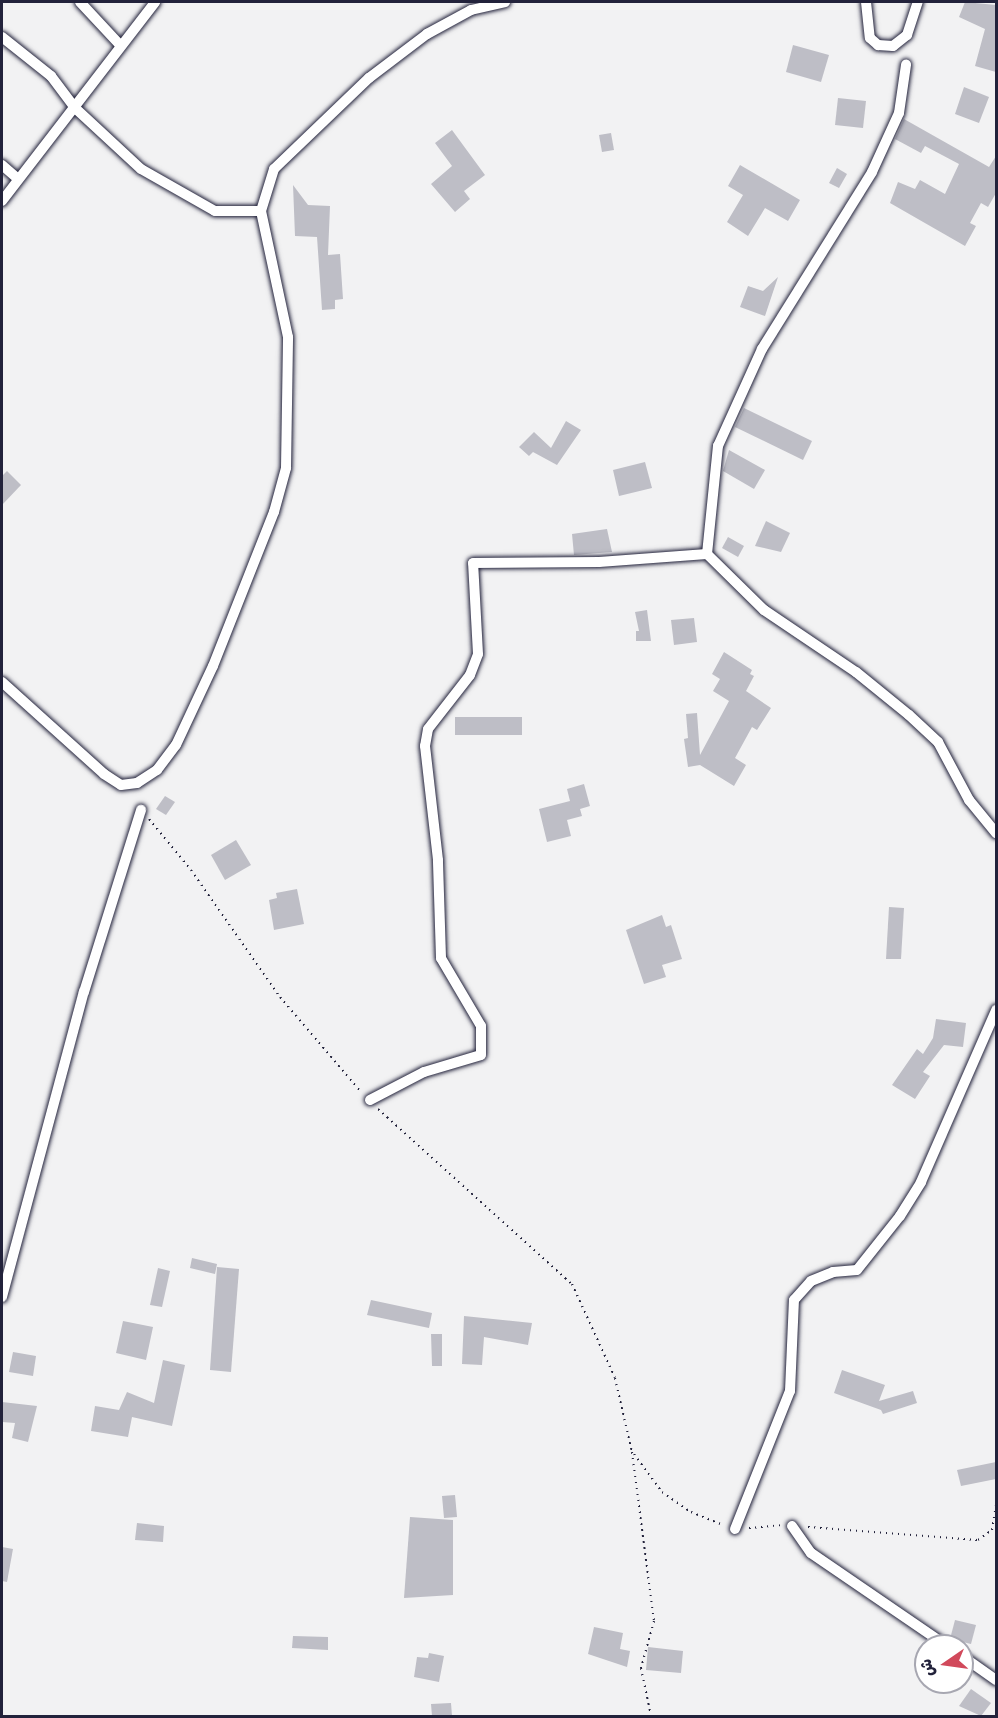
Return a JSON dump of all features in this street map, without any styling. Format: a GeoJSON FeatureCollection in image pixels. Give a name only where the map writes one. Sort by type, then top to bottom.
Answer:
{"type":"FeatureCollection","features":[{"type":"Feature","properties":{"kind":"street"},"geometry":{"type":"LineString","coordinates":[[80,2],[120,45]]}},
{"type":"Feature","properties":{"kind":"street"},"geometry":{"type":"LineString","coordinates":[[2,201],[120,45],[156,2]]}},
{"type":"Feature","properties":{"kind":"street"},"geometry":{"type":"LineString","coordinates":[[2,682],[104,774],[121,785],[137,783],[157,770],[176,745],[248,578],[274,512],[286,468],[288,337],[261,211],[274,169],[369,78],[427,34],[471,10],[505,2]]}},
{"type":"Feature","properties":{"kind":"street"},"geometry":{"type":"LineString","coordinates":[[867,2],[870,38],[878,45],[893,46],[907,35],[918,2]]}},
{"type":"Feature","properties":{"kind":"street"},"geometry":{"type":"LineString","coordinates":[[2,37],[51,76],[74,107],[141,169],[214,211],[261,211]]}},
{"type":"Feature","properties":{"kind":"street"},"geometry":{"type":"LineString","coordinates":[[707,554],[718,446],[762,349],[872,172],[899,113],[906,65]]}},
{"type":"Feature","properties":{"kind":"street"},"geometry":{"type":"LineString","coordinates":[[2,165],[18,179]]}},
{"type":"Feature","properties":{"kind":"street"},"geometry":{"type":"LineString","coordinates":[[369,1100],[424,1072],[481,1055],[481,1026],[441,958],[438,861],[424,746],[428,729],[470,675],[478,654],[473,563],[599,562],[707,554],[764,610],[856,672],[909,714],[938,742],[969,800],[996,833]]}},
{"type":"Feature","properties":{"kind":"street"},"geometry":{"type":"LineString","coordinates":[[2,1297],[84,992],[141,810]]}},
{"type":"Feature","properties":{"kind":"street"},"geometry":{"type":"LineString","coordinates":[[735,1529],[790,1391],[794,1300],[811,1281],[833,1272],[857,1270],[900,1216],[921,1182],[996,1010]]}},
{"type":"Feature","properties":{"kind":"street"},"geometry":{"type":"LineString","coordinates":[[792,1526],[811,1553],[929,1634]]}},
{"type":"Feature","properties":{"kind":"street"},"geometry":{"type":"LineString","coordinates":[[974,1664],[996,1680]]}},
{"type":"Feature","properties":{"kind":"path"},"geometry":{"type":"LineString","coordinates":[[141,810],[191,870],[280,997],[369,1100],[572,1284],[615,1378],[632,1452],[654,1621],[641,1668],[651,1716]]}},
{"type":"Feature","properties":{"kind":"path"},"geometry":{"type":"LineString","coordinates":[[632,1452],[662,1492],[691,1512],[735,1529],[792,1526],[978,1540],[992,1530],[996,1504]]}},
{"type":"Feature","properties":{"kind":"building"},"geometry":{"type":"Polygon","coordinates":[[[965,2],[996,5],[996,72],[975,66],[985,29],[959,17],[965,2]]]}},
{"type":"Feature","properties":{"kind":"building"},"geometry":{"type":"Polygon","coordinates":[[[793,45],[829,55],[821,82],[786,72],[793,45]]]}},
{"type":"Feature","properties":{"kind":"building"},"geometry":{"type":"Polygon","coordinates":[[[964,87],[989,97],[979,123],[955,114],[964,87]]]}},
{"type":"Feature","properties":{"kind":"building"},"geometry":{"type":"Polygon","coordinates":[[[838,98],[866,101],[863,128],[835,125],[838,98]]]}},
{"type":"Feature","properties":{"kind":"building"},"geometry":{"type":"Polygon","coordinates":[[[904,119],[989,167],[996,156],[996,193],[988,207],[981,203],[970,223],[976,226],[965,246],[890,203],[898,182],[915,189],[920,180],[945,194],[959,164],[925,146],[921,153],[895,139],[904,119]]]}},
{"type":"Feature","properties":{"kind":"building"},"geometry":{"type":"Polygon","coordinates":[[[452,130],[485,175],[464,191],[470,199],[455,212],[431,184],[452,166],[435,143],[452,130]]]}},
{"type":"Feature","properties":{"kind":"building"},"geometry":{"type":"Polygon","coordinates":[[[611,133],[614,150],[602,152],[599,135],[611,133]]]}},
{"type":"Feature","properties":{"kind":"building"},"geometry":{"type":"Polygon","coordinates":[[[740,165],[800,200],[788,221],[765,208],[748,236],[727,222],[743,195],[728,186],[740,165]]]}},
{"type":"Feature","properties":{"kind":"building"},"geometry":{"type":"Polygon","coordinates":[[[837,168],[847,174],[839,188],[829,183],[837,168]]]}},
{"type":"Feature","properties":{"kind":"building"},"geometry":{"type":"Polygon","coordinates":[[[293,185],[308,205],[330,206],[328,255],[340,254],[343,299],[335,300],[335,309],[322,310],[317,237],[295,236],[293,185]]]}},
{"type":"Feature","properties":{"kind":"building"},"geometry":{"type":"Polygon","coordinates":[[[778,277],[765,316],[740,307],[748,286],[763,291],[778,277]]]}},
{"type":"Feature","properties":{"kind":"building"},"geometry":{"type":"Polygon","coordinates":[[[744,408],[812,441],[803,460],[735,427],[744,408]]]}},
{"type":"Feature","properties":{"kind":"building"},"geometry":{"type":"Polygon","coordinates":[[[566,421],[581,430],[557,465],[533,452],[529,456],[519,447],[534,432],[551,448],[566,421]]]}},
{"type":"Feature","properties":{"kind":"building"},"geometry":{"type":"Polygon","coordinates":[[[729,450],[765,470],[754,489],[723,471],[729,450]]]}},
{"type":"Feature","properties":{"kind":"building"},"geometry":{"type":"Polygon","coordinates":[[[645,462],[652,488],[619,496],[613,470],[645,462]]]}},
{"type":"Feature","properties":{"kind":"building"},"geometry":{"type":"Polygon","coordinates":[[[7,471],[21,485],[2,505],[2,476],[7,471]]]}},
{"type":"Feature","properties":{"kind":"building"},"geometry":{"type":"Polygon","coordinates":[[[766,521],[790,533],[781,552],[755,546],[766,521]]]}},
{"type":"Feature","properties":{"kind":"building"},"geometry":{"type":"Polygon","coordinates":[[[607,529],[612,552],[574,555],[572,534],[607,529]]]}},
{"type":"Feature","properties":{"kind":"building"},"geometry":{"type":"Polygon","coordinates":[[[728,537],[744,546],[738,557],[722,548],[728,537]]]}},
{"type":"Feature","properties":{"kind":"building"},"geometry":{"type":"Polygon","coordinates":[[[647,610],[651,641],[636,641],[636,631],[639,631],[635,612],[647,610]]]}},
{"type":"Feature","properties":{"kind":"building"},"geometry":{"type":"Polygon","coordinates":[[[694,618],[697,642],[674,645],[671,620],[694,618]]]}},
{"type":"Feature","properties":{"kind":"building"},"geometry":{"type":"Polygon","coordinates":[[[724,652],[752,670],[750,674],[754,676],[746,691],[771,708],[757,730],[752,727],[735,758],[746,765],[734,786],[700,765],[688,767],[684,739],[688,738],[686,714],[697,713],[700,755],[729,701],[713,691],[720,679],[712,674],[724,652]]]}},
{"type":"Feature","properties":{"kind":"building"},"geometry":{"type":"Polygon","coordinates":[[[455,717],[522,717],[522,735],[455,735],[455,717]]]}},
{"type":"Feature","properties":{"kind":"building"},"geometry":{"type":"Polygon","coordinates":[[[584,784],[590,806],[580,809],[582,816],[567,820],[571,836],[547,842],[539,809],[570,801],[567,789],[584,784]]]}},
{"type":"Feature","properties":{"kind":"building"},"geometry":{"type":"Polygon","coordinates":[[[165,796],[175,802],[166,815],[156,809],[165,796]]]}},
{"type":"Feature","properties":{"kind":"building"},"geometry":{"type":"Polygon","coordinates":[[[236,840],[251,865],[225,880],[211,855],[236,840]]]}},
{"type":"Feature","properties":{"kind":"building"},"geometry":{"type":"Polygon","coordinates":[[[297,889],[304,924],[274,930],[269,900],[277,898],[276,893],[297,889]]]}},
{"type":"Feature","properties":{"kind":"building"},"geometry":{"type":"Polygon","coordinates":[[[889,907],[904,908],[901,959],[886,959],[889,907]]]}},
{"type":"Feature","properties":{"kind":"building"},"geometry":{"type":"Polygon","coordinates":[[[662,915],[666,927],[671,925],[682,959],[662,965],[666,977],[644,984],[626,930],[662,915]]]}},
{"type":"Feature","properties":{"kind":"building"},"geometry":{"type":"Polygon","coordinates":[[[936,1019],[966,1023],[963,1047],[944,1045],[923,1072],[930,1076],[915,1099],[892,1085],[917,1049],[923,1054],[933,1038],[936,1019]]]}},
{"type":"Feature","properties":{"kind":"building"},"geometry":{"type":"Polygon","coordinates":[[[192,1258],[217,1264],[215,1274],[190,1268],[192,1258]]]}},
{"type":"Feature","properties":{"kind":"building"},"geometry":{"type":"Polygon","coordinates":[[[217,1267],[239,1269],[231,1372],[210,1370],[217,1267]]]}},
{"type":"Feature","properties":{"kind":"building"},"geometry":{"type":"Polygon","coordinates":[[[158,1268],[170,1271],[162,1307],[150,1305],[158,1268]]]}},
{"type":"Feature","properties":{"kind":"building"},"geometry":{"type":"Polygon","coordinates":[[[371,1300],[432,1313],[429,1328],[367,1315],[371,1300]]]}},
{"type":"Feature","properties":{"kind":"building"},"geometry":{"type":"Polygon","coordinates":[[[464,1316],[532,1323],[528,1345],[484,1337],[482,1365],[462,1364],[464,1316]]]}},
{"type":"Feature","properties":{"kind":"building"},"geometry":{"type":"Polygon","coordinates":[[[123,1321],[153,1327],[146,1360],[116,1353],[123,1321]]]}},
{"type":"Feature","properties":{"kind":"building"},"geometry":{"type":"Polygon","coordinates":[[[431,1334],[442,1334],[442,1366],[432,1366],[431,1334]]]}},
{"type":"Feature","properties":{"kind":"building"},"geometry":{"type":"Polygon","coordinates":[[[13,1352],[36,1356],[33,1376],[9,1372],[13,1352]]]}},
{"type":"Feature","properties":{"kind":"building"},"geometry":{"type":"Polygon","coordinates":[[[163,1360],[185,1365],[172,1426],[132,1417],[128,1437],[91,1431],[95,1406],[119,1410],[127,1392],[154,1403],[163,1360]]]}},
{"type":"Feature","properties":{"kind":"building"},"geometry":{"type":"Polygon","coordinates":[[[842,1370],[885,1385],[879,1401],[913,1391],[917,1403],[883,1414],[881,1410],[834,1393],[842,1370]]]}},
{"type":"Feature","properties":{"kind":"building"},"geometry":{"type":"Polygon","coordinates":[[[2,1402],[37,1406],[28,1442],[12,1438],[15,1423],[2,1422],[2,1402]]]}},
{"type":"Feature","properties":{"kind":"building"},"geometry":{"type":"Polygon","coordinates":[[[996,1462],[996,1479],[961,1486],[957,1470],[996,1462]]]}},
{"type":"Feature","properties":{"kind":"building"},"geometry":{"type":"Polygon","coordinates":[[[455,1495],[457,1517],[444,1518],[442,1496],[455,1495]]]}},
{"type":"Feature","properties":{"kind":"building"},"geometry":{"type":"Polygon","coordinates":[[[410,1517],[453,1520],[453,1595],[404,1598],[410,1517]]]}},
{"type":"Feature","properties":{"kind":"building"},"geometry":{"type":"Polygon","coordinates":[[[137,1523],[164,1526],[163,1542],[135,1540],[137,1523]]]}},
{"type":"Feature","properties":{"kind":"building"},"geometry":{"type":"Polygon","coordinates":[[[2,1547],[13,1549],[7,1582],[2,1581],[2,1547]]]}},
{"type":"Feature","properties":{"kind":"building"},"geometry":{"type":"Polygon","coordinates":[[[955,1620],[976,1625],[974,1634],[951,1634],[955,1620]]]}},
{"type":"Feature","properties":{"kind":"building"},"geometry":{"type":"Polygon","coordinates":[[[594,1627],[623,1633],[620,1649],[630,1651],[627,1667],[588,1654],[594,1627]]]}},
{"type":"Feature","properties":{"kind":"building"},"geometry":{"type":"Polygon","coordinates":[[[293,1636],[328,1637],[328,1650],[292,1648],[293,1636]]]}},
{"type":"Feature","properties":{"kind":"building"},"geometry":{"type":"Polygon","coordinates":[[[648,1647],[683,1651],[681,1673],[646,1670],[648,1647]]]}},
{"type":"Feature","properties":{"kind":"building"},"geometry":{"type":"Polygon","coordinates":[[[429,1653],[444,1656],[439,1682],[414,1677],[417,1657],[428,1658],[429,1653]]]}},
{"type":"Feature","properties":{"kind":"building"},"geometry":{"type":"Polygon","coordinates":[[[974,1691],[991,1703],[981,1716],[959,1706],[967,1694],[974,1694],[974,1691]]]}},
{"type":"Feature","properties":{"kind":"building"},"geometry":{"type":"Polygon","coordinates":[[[451,1703],[452,1716],[432,1716],[431,1704],[451,1703]]]}}]}
